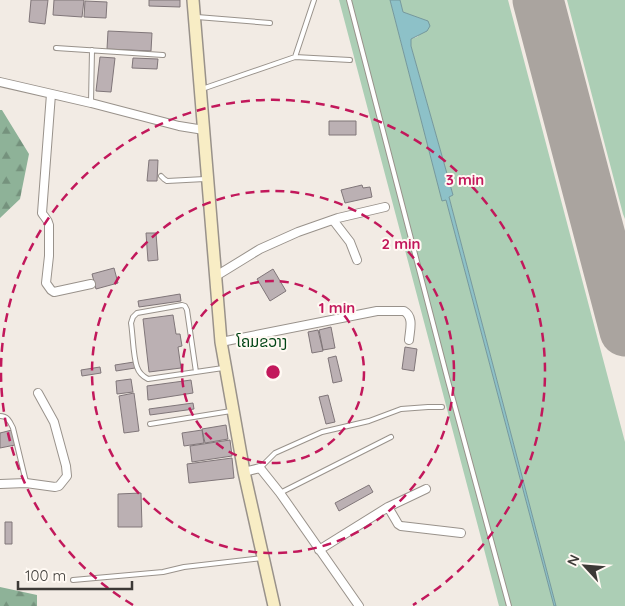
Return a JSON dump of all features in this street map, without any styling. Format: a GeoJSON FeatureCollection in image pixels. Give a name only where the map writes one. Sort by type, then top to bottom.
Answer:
{"type":"FeatureCollection","features":[{"type":"Feature","properties":{"kind":"main road"},"geometry":{"type":"LineString","coordinates":[[192,0],[221,342],[244,472],[274,606]]}},
{"type":"Feature","properties":{"kind":"street"},"geometry":{"type":"LineString","coordinates":[[0,82],[179,126],[204,130]]}},
{"type":"Feature","properties":{"kind":"street"},"geometry":{"type":"LineString","coordinates":[[52,94],[42,213],[49,221],[49,256],[46,284],[54,292],[91,284]]}},
{"type":"Feature","properties":{"kind":"street"},"geometry":{"type":"LineString","coordinates":[[216,276],[260,249],[298,232],[333,220],[385,207]]}},
{"type":"Feature","properties":{"kind":"street"},"geometry":{"type":"LineString","coordinates":[[333,220],[350,242],[357,260]]}},
{"type":"Feature","properties":{"kind":"street"},"geometry":{"type":"LineString","coordinates":[[221,342],[377,311],[407,312],[411,321],[409,340]]}},
{"type":"Feature","properties":{"kind":"street"},"geometry":{"type":"LineString","coordinates":[[0,484],[26,482],[55,487],[59,486],[66,476],[66,466],[54,422],[38,393]]}},
{"type":"Feature","properties":{"kind":"street"},"geometry":{"type":"LineString","coordinates":[[244,472],[260,468],[280,493],[359,606]]}},
{"type":"Feature","properties":{"kind":"street"},"geometry":{"type":"LineString","coordinates":[[320,550],[388,507],[426,490]]}},
{"type":"Feature","properties":{"kind":"street"},"geometry":{"type":"LineString","coordinates":[[388,507],[401,526],[461,533]]}},
{"type":"Feature","properties":{"kind":"lane"},"geometry":{"type":"LineString","coordinates":[[294,57],[314,0]]}},
{"type":"Feature","properties":{"kind":"lane"},"geometry":{"type":"LineString","coordinates":[[349,0],[448,381],[509,606]]}},
{"type":"Feature","properties":{"kind":"lane"},"geometry":{"type":"LineString","coordinates":[[194,17],[270,23]]}},
{"type":"Feature","properties":{"kind":"lane"},"geometry":{"type":"LineString","coordinates":[[56,48],[163,56]]}},
{"type":"Feature","properties":{"kind":"lane"},"geometry":{"type":"LineString","coordinates":[[91,104],[92,50]]}},
{"type":"Feature","properties":{"kind":"lane"},"geometry":{"type":"LineString","coordinates":[[200,90],[294,57],[350,60]]}},
{"type":"Feature","properties":{"kind":"lane"},"geometry":{"type":"LineString","coordinates":[[162,176],[167,181],[208,178]]}},
{"type":"Feature","properties":{"kind":"lane"},"geometry":{"type":"LineString","coordinates":[[196,372],[185,306],[137,313],[133,317],[131,323],[137,367],[140,374],[148,379],[225,368]]}},
{"type":"Feature","properties":{"kind":"lane"},"geometry":{"type":"LineString","coordinates":[[260,468],[275,453],[322,432],[369,421],[401,409],[442,407]]}},
{"type":"Feature","properties":{"kind":"lane"},"geometry":{"type":"LineString","coordinates":[[150,424],[233,410]]}},
{"type":"Feature","properties":{"kind":"lane"},"geometry":{"type":"LineString","coordinates":[[0,416],[7,418],[13,428],[26,482]]}},
{"type":"Feature","properties":{"kind":"lane"},"geometry":{"type":"LineString","coordinates":[[280,493],[391,437]]}},
{"type":"Feature","properties":{"kind":"lane"},"geometry":{"type":"LineString","coordinates":[[73,580],[163,572],[184,567],[263,558]]}},
{"type":"Feature","properties":{"kind":"green space"},"geometry":{"type":"Polygon","coordinates":[[[339,0],[390,0],[442,200],[446,200],[554,606],[499,606],[339,0]]]}},
{"type":"Feature","properties":{"kind":"green space"},"geometry":{"type":"Polygon","coordinates":[[[400,0],[508,0],[625,442],[625,606],[556,606],[449,197],[453,195],[411,46],[411,39],[417,37],[429,26],[427,21],[403,12],[400,0]]]}},
{"type":"Feature","properties":{"kind":"green space"},"geometry":{"type":"Polygon","coordinates":[[[567,0],[625,0],[625,219],[623,214],[567,0]]]}},
{"type":"Feature","properties":{"kind":"green space"},"geometry":{"type":"Polygon","coordinates":[[[0,110],[2,110],[29,154],[20,199],[0,218],[0,110]]]}},
{"type":"Feature","properties":{"kind":"green space"},"geometry":{"type":"Polygon","coordinates":[[[0,587],[37,595],[37,606],[0,606],[0,587]]]}},
{"type":"Feature","properties":{"kind":"water"},"geometry":{"type":"Polygon","coordinates":[[[390,0],[400,0],[403,12],[428,21],[430,26],[427,31],[411,39],[411,46],[453,195],[449,197],[556,606],[554,606],[446,200],[442,201],[390,0]]]}},
{"type":"Feature","properties":{"kind":"building"},"geometry":{"type":"Polygon","coordinates":[[[31,0],[48,0],[45,24],[29,22],[31,0]]]}},
{"type":"Feature","properties":{"kind":"building"},"geometry":{"type":"Polygon","coordinates":[[[54,0],[84,0],[82,17],[53,15],[54,0]]]}},
{"type":"Feature","properties":{"kind":"building"},"geometry":{"type":"Polygon","coordinates":[[[149,0],[180,0],[180,7],[149,6],[149,0]]]}},
{"type":"Feature","properties":{"kind":"building"},"geometry":{"type":"Polygon","coordinates":[[[85,1],[107,2],[106,18],[84,17],[85,1]]]}},
{"type":"Feature","properties":{"kind":"building"},"geometry":{"type":"Polygon","coordinates":[[[108,31],[152,33],[151,51],[107,49],[108,31]]]}},
{"type":"Feature","properties":{"kind":"building"},"geometry":{"type":"Polygon","coordinates":[[[100,57],[115,58],[111,92],[96,91],[100,57]]]}},
{"type":"Feature","properties":{"kind":"building"},"geometry":{"type":"Polygon","coordinates":[[[133,58],[158,59],[157,69],[132,68],[133,58]]]}},
{"type":"Feature","properties":{"kind":"building"},"geometry":{"type":"Polygon","coordinates":[[[329,121],[356,121],[356,135],[329,135],[329,121]]]}},
{"type":"Feature","properties":{"kind":"building"},"geometry":{"type":"Polygon","coordinates":[[[149,160],[158,160],[157,181],[147,181],[149,160]]]}},
{"type":"Feature","properties":{"kind":"building"},"geometry":{"type":"Polygon","coordinates":[[[362,185],[363,188],[370,187],[372,197],[345,203],[341,190],[362,185]]]}},
{"type":"Feature","properties":{"kind":"building"},"geometry":{"type":"Polygon","coordinates":[[[146,233],[156,233],[158,260],[148,261],[146,233]]]}},
{"type":"Feature","properties":{"kind":"building"},"geometry":{"type":"Polygon","coordinates":[[[114,268],[118,283],[96,289],[92,274],[114,268]]]}},
{"type":"Feature","properties":{"kind":"building"},"geometry":{"type":"Polygon","coordinates":[[[273,269],[286,291],[270,301],[257,279],[273,269]]]}},
{"type":"Feature","properties":{"kind":"building"},"geometry":{"type":"Polygon","coordinates":[[[180,294],[181,301],[139,307],[138,301],[180,294]]]}},
{"type":"Feature","properties":{"kind":"building"},"geometry":{"type":"Polygon","coordinates":[[[173,315],[176,334],[180,334],[182,346],[178,347],[181,368],[149,372],[143,319],[173,315]]]}},
{"type":"Feature","properties":{"kind":"building"},"geometry":{"type":"Polygon","coordinates":[[[331,327],[335,348],[323,350],[319,330],[331,327]]]}},
{"type":"Feature","properties":{"kind":"building"},"geometry":{"type":"Polygon","coordinates":[[[318,330],[323,351],[312,353],[308,332],[318,330]]]}},
{"type":"Feature","properties":{"kind":"building"},"geometry":{"type":"Polygon","coordinates":[[[405,347],[417,349],[414,371],[402,369],[405,347]]]}},
{"type":"Feature","properties":{"kind":"building"},"geometry":{"type":"Polygon","coordinates":[[[336,356],[342,381],[333,383],[328,358],[336,356]]]}},
{"type":"Feature","properties":{"kind":"building"},"geometry":{"type":"Polygon","coordinates":[[[134,362],[135,368],[116,371],[115,365],[134,362]]]}},
{"type":"Feature","properties":{"kind":"building"},"geometry":{"type":"Polygon","coordinates":[[[100,367],[101,373],[82,376],[81,370],[100,367]]]}},
{"type":"Feature","properties":{"kind":"building"},"geometry":{"type":"Polygon","coordinates":[[[131,379],[133,392],[117,394],[116,381],[131,379]]]}},
{"type":"Feature","properties":{"kind":"building"},"geometry":{"type":"Polygon","coordinates":[[[191,380],[193,393],[148,400],[147,386],[191,380]]]}},
{"type":"Feature","properties":{"kind":"building"},"geometry":{"type":"Polygon","coordinates":[[[134,393],[139,431],[124,433],[119,396],[134,393]]]}},
{"type":"Feature","properties":{"kind":"building"},"geometry":{"type":"Polygon","coordinates":[[[328,395],[335,422],[326,424],[319,397],[328,395]]]}},
{"type":"Feature","properties":{"kind":"building"},"geometry":{"type":"Polygon","coordinates":[[[193,403],[194,409],[150,415],[149,409],[193,403]]]}},
{"type":"Feature","properties":{"kind":"building"},"geometry":{"type":"Polygon","coordinates":[[[226,425],[228,439],[205,443],[202,429],[226,425]]]}},
{"type":"Feature","properties":{"kind":"building"},"geometry":{"type":"Polygon","coordinates":[[[12,430],[15,445],[0,448],[0,433],[12,430]]]}},
{"type":"Feature","properties":{"kind":"building"},"geometry":{"type":"Polygon","coordinates":[[[202,430],[204,443],[184,446],[182,433],[202,430]]]}},
{"type":"Feature","properties":{"kind":"building"},"geometry":{"type":"Polygon","coordinates":[[[230,440],[232,456],[192,462],[190,446],[230,440]]]}},
{"type":"Feature","properties":{"kind":"building"},"geometry":{"type":"Polygon","coordinates":[[[232,458],[234,478],[189,483],[187,464],[232,458]]]}},
{"type":"Feature","properties":{"kind":"building"},"geometry":{"type":"Polygon","coordinates":[[[369,485],[373,492],[339,511],[335,503],[369,485]]]}},
{"type":"Feature","properties":{"kind":"building"},"geometry":{"type":"Polygon","coordinates":[[[141,493],[142,527],[118,527],[118,494],[141,493]]]}},
{"type":"Feature","properties":{"kind":"building"},"geometry":{"type":"Polygon","coordinates":[[[5,522],[12,522],[12,544],[5,544],[5,522]]]}},
{"type":"Feature","properties":{"kind":"taxiway"},"geometry":{"type":"LineString","coordinates":[[606,259],[625,266]]}},
{"type":"Feature","properties":{"kind":"runway"},"geometry":{"type":"LineString","coordinates":[[538,0],[625,331]]}},
{"type":"Feature","properties":{"kind":"district","name":"ໂຄມຂວາງ"},"geometry":{"type":"Point","coordinates":[262,341]}}]}
